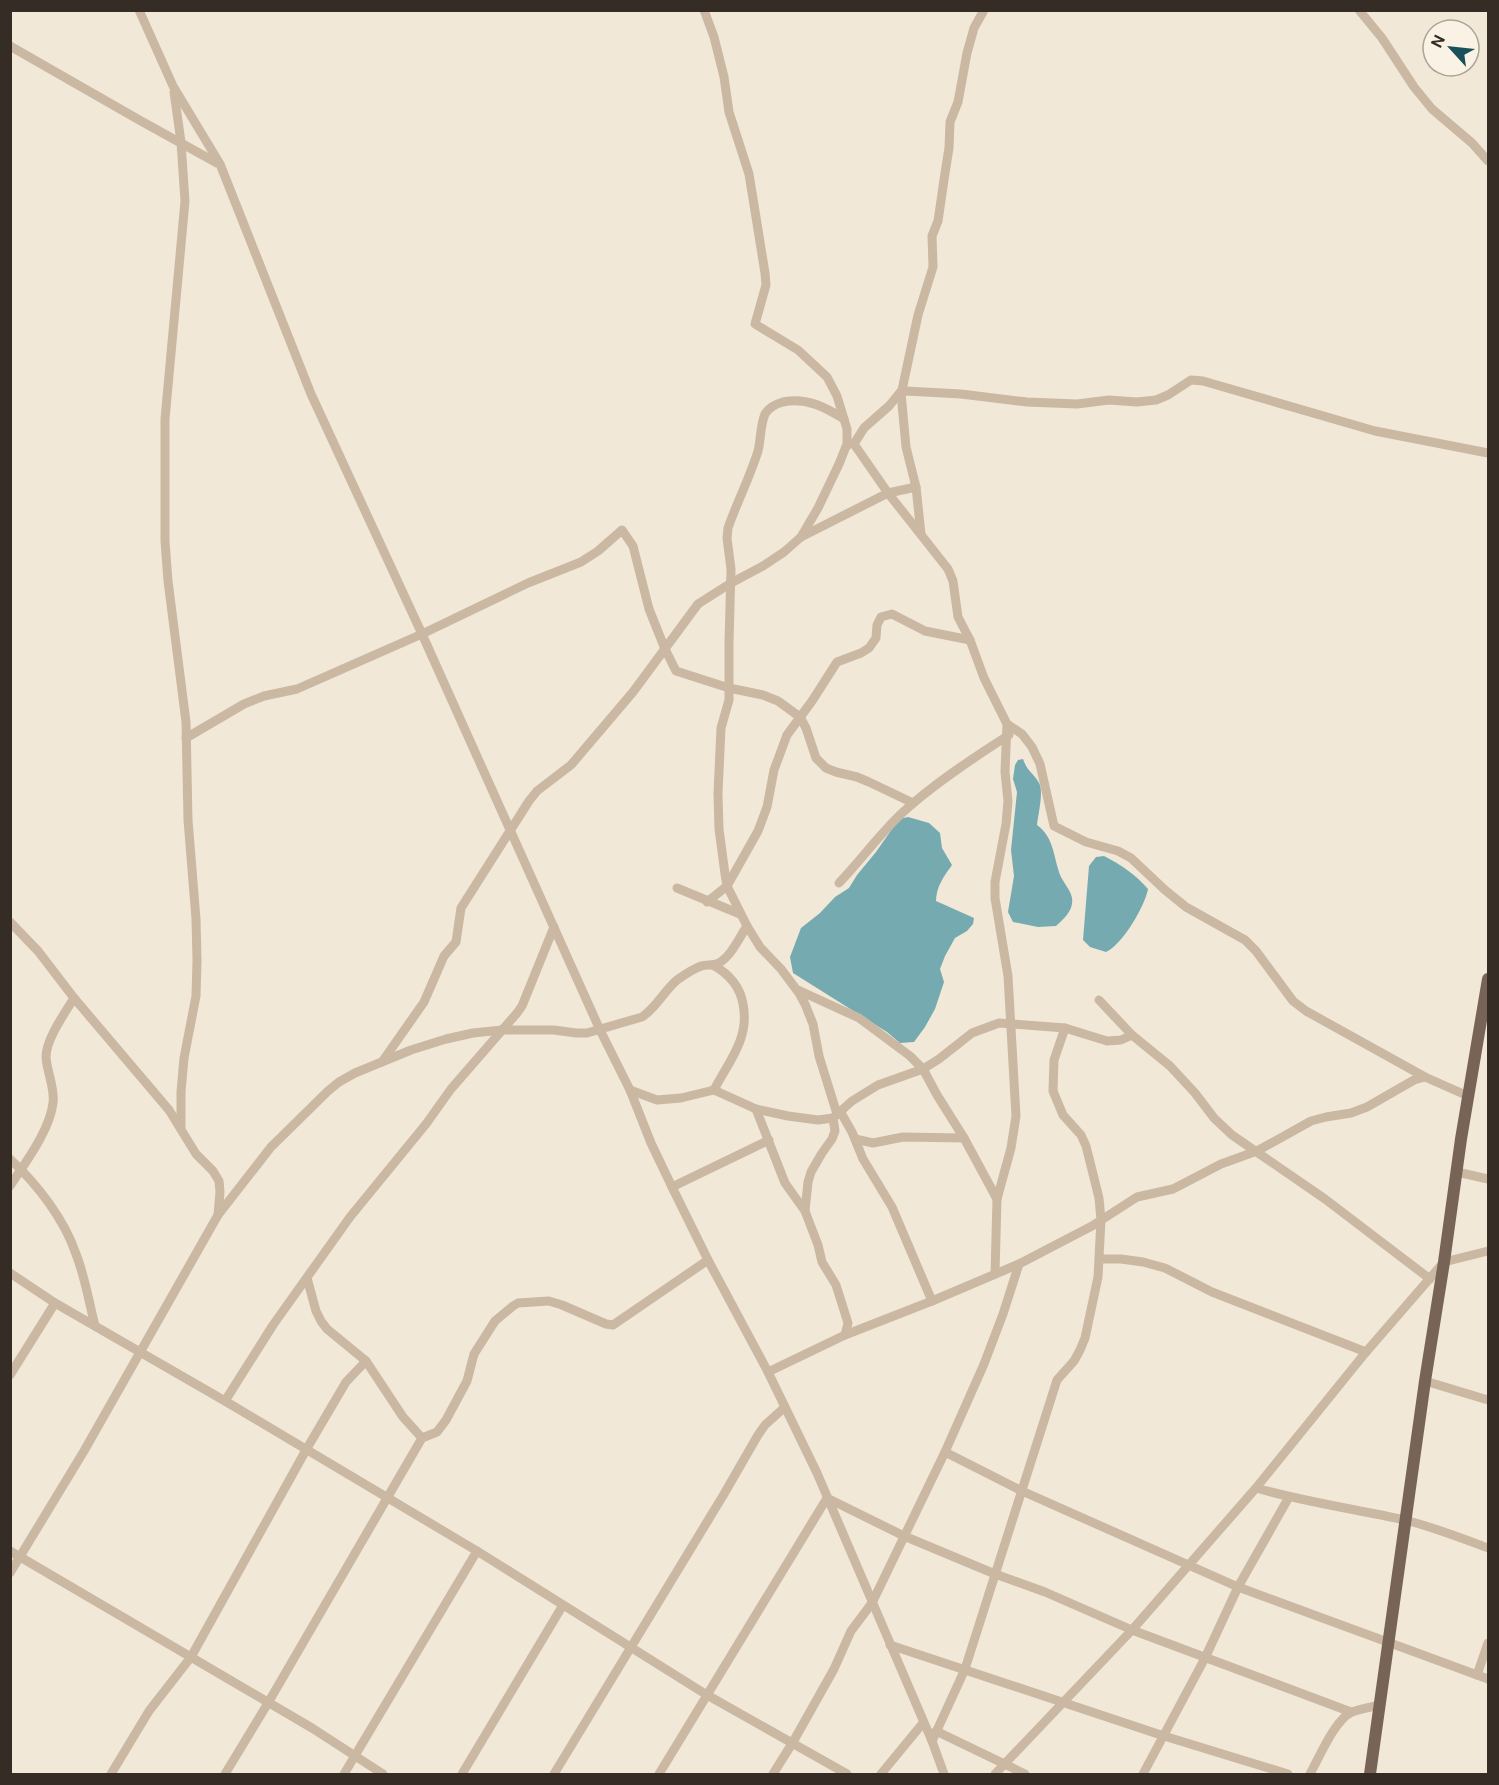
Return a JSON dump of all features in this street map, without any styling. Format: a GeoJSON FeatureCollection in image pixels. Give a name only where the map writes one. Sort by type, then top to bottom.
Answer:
{"type":"FeatureCollection","features":[{"type":"Feature","properties":{"kind":"main road"},"geometry":{"type":"LineString","coordinates":[[1370,1774],[1425,1381],[1488,979]]}},
{"type":"Feature","properties":{"kind":"street"},"geometry":{"type":"LineString","coordinates":[[139,10],[173,86],[220,164],[311,394],[600,1030],[630,1090],[672,1187],[785,1407],[932,1741],[944,1774]]}},
{"type":"Feature","properties":{"kind":"street"},"geometry":{"type":"LineString","coordinates":[[704,10],[714,37],[729,112],[749,174],[765,273],[766,285],[754,324],[798,350],[827,377],[837,396],[851,444],[948,569],[953,581],[958,617],[1007,724],[1005,771],[1008,801],[995,882],[995,898],[1008,976],[1016,1116],[1011,1148],[997,1199],[995,1274]]}},
{"type":"Feature","properties":{"kind":"street"},"geometry":{"type":"LineString","coordinates":[[921,534],[916,487],[906,447],[900,393],[906,376],[918,315],[933,267],[932,236],[938,221],[949,148],[950,122],[958,102],[974,28],[984,10]]}},
{"type":"Feature","properties":{"kind":"street"},"geometry":{"type":"LineString","coordinates":[[1359,10],[1382,38],[1413,87],[1472,142],[1488,161]]}},
{"type":"Feature","properties":{"kind":"street"},"geometry":{"type":"LineString","coordinates":[[10,46],[220,164]]}},
{"type":"Feature","properties":{"kind":"street"},"geometry":{"type":"LineString","coordinates":[[173,86],[181,142],[185,201],[165,419],[164,490],[168,582],[186,738],[188,820],[197,961],[195,996],[184,1058],[181,1129]]}},
{"type":"Feature","properties":{"kind":"street"},"geometry":{"type":"LineString","coordinates":[[801,537],[851,444],[900,393],[919,391],[1028,402],[1077,404],[1109,400],[1137,402],[1156,400],[1191,380],[1203,381],[1375,431],[1488,453]]}},
{"type":"Feature","properties":{"kind":"street"},"geometry":{"type":"LineString","coordinates":[[844,419],[810,402],[798,400],[769,408],[762,424],[758,450],[728,528],[731,569],[729,700],[721,728],[719,829],[727,886],[740,914],[760,947],[781,969],[805,1004],[813,1024],[819,1056],[837,1114],[855,1139],[869,1170],[892,1207],[932,1301]]}},
{"type":"Feature","properties":{"kind":"street"},"geometry":{"type":"LineString","coordinates":[[382,1062],[424,1002],[444,956],[456,942],[461,908],[537,791],[571,765],[633,692],[698,604],[763,566],[801,537],[888,493],[916,487]]}},
{"type":"Feature","properties":{"kind":"street"},"geometry":{"type":"LineString","coordinates":[[186,738],[244,704],[264,696],[297,688],[422,634],[528,583],[581,562],[622,530],[633,546],[649,609],[676,671],[729,688],[771,698],[784,705],[800,717],[816,758],[826,768],[857,777],[914,803]]}},
{"type":"Feature","properties":{"kind":"street"},"geometry":{"type":"LineString","coordinates":[[707,902],[727,886],[758,831],[767,807],[777,758],[787,735],[837,662],[869,648],[876,638],[878,620],[885,615],[892,614],[925,631],[970,640]]}},
{"type":"Feature","properties":{"kind":"street"},"geometry":{"type":"LineString","coordinates":[[1007,724],[1022,734],[1032,747],[1040,764],[1054,826],[1086,842],[1118,851],[1131,858],[1186,907],[1245,940],[1256,951],[1293,1001],[1306,1011],[1425,1077],[1468,1096]]}},
{"type":"Feature","properties":{"kind":"street"},"geometry":{"type":"LineString","coordinates":[[838,883],[900,815],[975,757],[1016,730]]}},
{"type":"Feature","properties":{"kind":"street"},"geometry":{"type":"LineString","coordinates":[[677,888],[740,914]]}},
{"type":"Feature","properties":{"kind":"street"},"geometry":{"type":"LineString","coordinates":[[10,922],[38,951],[74,998],[169,1110],[196,1154],[213,1171],[219,1181],[218,1215]]}},
{"type":"Feature","properties":{"kind":"street"},"geometry":{"type":"LineString","coordinates":[[10,1573],[84,1451],[218,1215],[271,1147],[328,1091],[347,1077],[446,1039],[502,1030],[554,1030],[576,1033],[600,1030],[642,1017],[649,1013],[666,990],[678,979],[703,965],[720,962],[727,956],[747,926]]}},
{"type":"Feature","properties":{"kind":"street"},"geometry":{"type":"LineString","coordinates":[[225,1401],[273,1325],[350,1217],[426,1124],[451,1089],[522,1006],[554,927]]}},
{"type":"Feature","properties":{"kind":"street"},"geometry":{"type":"LineString","coordinates":[[712,965],[720,969],[737,985],[746,1026],[740,1043],[714,1090]]}},
{"type":"Feature","properties":{"kind":"street"},"geometry":{"type":"LineString","coordinates":[[795,988],[859,1018],[910,1056],[923,1069],[997,1199]]}},
{"type":"Feature","properties":{"kind":"street"},"geometry":{"type":"LineString","coordinates":[[10,1186],[49,1118],[53,1103],[53,1086],[46,1056],[49,1041],[74,998]]}},
{"type":"Feature","properties":{"kind":"street"},"geometry":{"type":"LineString","coordinates":[[1099,1000],[1132,1035],[1170,1066],[1214,1118],[1232,1135],[1325,1199],[1430,1279]]}},
{"type":"Feature","properties":{"kind":"street"},"geometry":{"type":"LineString","coordinates":[[630,1090],[657,1100],[681,1098],[714,1090],[756,1110],[808,1119],[837,1114],[852,1101],[878,1085],[923,1069],[972,1034],[999,1023],[1065,1028],[1107,1041],[1121,1040],[1132,1035]]}},
{"type":"Feature","properties":{"kind":"street"},"geometry":{"type":"LineString","coordinates":[[932,1741],[965,1669],[1057,1380],[1074,1361],[1085,1338],[1098,1277],[1101,1220],[1099,1197],[1086,1146],[1081,1135],[1063,1115],[1053,1091],[1054,1060],[1065,1028]]}},
{"type":"Feature","properties":{"kind":"street"},"geometry":{"type":"LineString","coordinates":[[768,1372],[845,1335],[1018,1264],[1101,1220],[1137,1197],[1173,1189],[1221,1164],[1257,1151],[1311,1121],[1351,1113],[1367,1107],[1414,1080],[1425,1077]]}},
{"type":"Feature","properties":{"kind":"street"},"geometry":{"type":"LineString","coordinates":[[756,1110],[785,1183],[805,1211],[822,1262],[836,1284],[848,1323],[845,1335]]}},
{"type":"Feature","properties":{"kind":"street"},"geometry":{"type":"LineString","coordinates":[[805,1211],[808,1182],[817,1162],[832,1139],[837,1114]]}},
{"type":"Feature","properties":{"kind":"street"},"geometry":{"type":"LineString","coordinates":[[855,1139],[873,1143],[894,1138],[964,1138]]}},
{"type":"Feature","properties":{"kind":"street"},"geometry":{"type":"LineString","coordinates":[[672,1187],[769,1140]]}},
{"type":"Feature","properties":{"kind":"street"},"geometry":{"type":"LineString","coordinates":[[10,1159],[21,1169],[51,1207],[66,1230],[77,1255],[95,1326]]}},
{"type":"Feature","properties":{"kind":"street"},"geometry":{"type":"LineString","coordinates":[[1457,1172],[1488,1179]]}},
{"type":"Feature","properties":{"kind":"street"},"geometry":{"type":"LineString","coordinates":[[995,1774],[1132,1630],[1256,1488],[1366,1352],[1444,1263],[1488,1251]]}},
{"type":"Feature","properties":{"kind":"street"},"geometry":{"type":"LineString","coordinates":[[1100,1259],[1143,1262],[1165,1268],[1212,1292],[1366,1352]]}},
{"type":"Feature","properties":{"kind":"street"},"geometry":{"type":"LineString","coordinates":[[225,1774],[422,1438],[437,1432],[446,1420],[467,1381],[474,1354],[495,1321],[518,1303],[549,1301],[612,1325],[708,1260]]}},
{"type":"Feature","properties":{"kind":"street"},"geometry":{"type":"LineString","coordinates":[[773,1774],[834,1669],[851,1631],[872,1603],[945,1452],[984,1364],[1003,1314],[1018,1264]]}},
{"type":"Feature","properties":{"kind":"street"},"geometry":{"type":"LineString","coordinates":[[10,1273],[55,1303],[477,1551],[708,1695],[847,1774]]}},
{"type":"Feature","properties":{"kind":"street"},"geometry":{"type":"LineString","coordinates":[[307,1278],[321,1321],[327,1329],[366,1360],[397,1409],[422,1438]]}},
{"type":"Feature","properties":{"kind":"street"},"geometry":{"type":"LineString","coordinates":[[10,1375],[55,1303]]}},
{"type":"Feature","properties":{"kind":"street"},"geometry":{"type":"LineString","coordinates":[[111,1774],[149,1712],[191,1657],[346,1382],[366,1360]]}},
{"type":"Feature","properties":{"kind":"street"},"geometry":{"type":"LineString","coordinates":[[1425,1381],[1488,1400]]}},
{"type":"Feature","properties":{"kind":"street"},"geometry":{"type":"LineString","coordinates":[[554,1774],[758,1435],[765,1425],[785,1407]]}},
{"type":"Feature","properties":{"kind":"street"},"geometry":{"type":"LineString","coordinates":[[945,1452],[1022,1491],[1238,1587],[1488,1679]]}},
{"type":"Feature","properties":{"kind":"street"},"geometry":{"type":"LineString","coordinates":[[1256,1488],[1406,1521],[1488,1548]]}},
{"type":"Feature","properties":{"kind":"street"},"geometry":{"type":"LineString","coordinates":[[1143,1774],[1205,1658],[1238,1587],[1289,1497]]}},
{"type":"Feature","properties":{"kind":"street"},"geometry":{"type":"LineString","coordinates":[[826,1498],[904,1536],[1045,1592],[1132,1630],[1351,1712]]}},
{"type":"Feature","properties":{"kind":"street"},"geometry":{"type":"LineString","coordinates":[[659,1774],[826,1498]]}},
{"type":"Feature","properties":{"kind":"street"},"geometry":{"type":"LineString","coordinates":[[10,1551],[268,1703],[383,1774]]}},
{"type":"Feature","properties":{"kind":"street"},"geometry":{"type":"LineString","coordinates":[[344,1774],[477,1551]]}},
{"type":"Feature","properties":{"kind":"street"},"geometry":{"type":"LineString","coordinates":[[462,1774],[563,1605]]}},
{"type":"Feature","properties":{"kind":"street"},"geometry":{"type":"LineString","coordinates":[[1477,1675],[1488,1643]]}},
{"type":"Feature","properties":{"kind":"street"},"geometry":{"type":"LineString","coordinates":[[890,1645],[1164,1736],[1288,1774]]}},
{"type":"Feature","properties":{"kind":"street"},"geometry":{"type":"LineString","coordinates":[[1310,1774],[1339,1724],[1351,1712],[1380,1705]]}},
{"type":"Feature","properties":{"kind":"street"},"geometry":{"type":"LineString","coordinates":[[882,1774],[923,1723]]}},
{"type":"Feature","properties":{"kind":"street"},"geometry":{"type":"LineString","coordinates":[[936,1731],[1024,1774]]}},
{"type":"Feature","properties":{"kind":"water"},"geometry":{"type":"Polygon","coordinates":[[[1023,759],[1040,787],[1037,825],[1050,842],[1061,877],[1072,898],[1070,910],[1056,926],[1038,927],[1013,922],[1008,912],[1014,876],[1011,850],[1017,792],[1013,779],[1015,765],[1018,760],[1023,759]]]}},
{"type":"Feature","properties":{"kind":"water"},"geometry":{"type":"Polygon","coordinates":[[[908,817],[929,823],[940,833],[942,848],[952,865],[939,886],[936,901],[974,918],[973,924],[967,931],[955,938],[945,956],[940,969],[944,982],[935,1009],[925,1027],[914,1042],[900,1043],[887,1032],[793,973],[790,957],[801,928],[835,897],[849,888],[899,819],[908,817]]]}},
{"type":"Feature","properties":{"kind":"water"},"geometry":{"type":"Polygon","coordinates":[[[1104,856],[1128,870],[1148,889],[1132,924],[1119,942],[1106,952],[1090,947],[1083,940],[1089,866],[1096,857],[1104,856]]]}}]}
